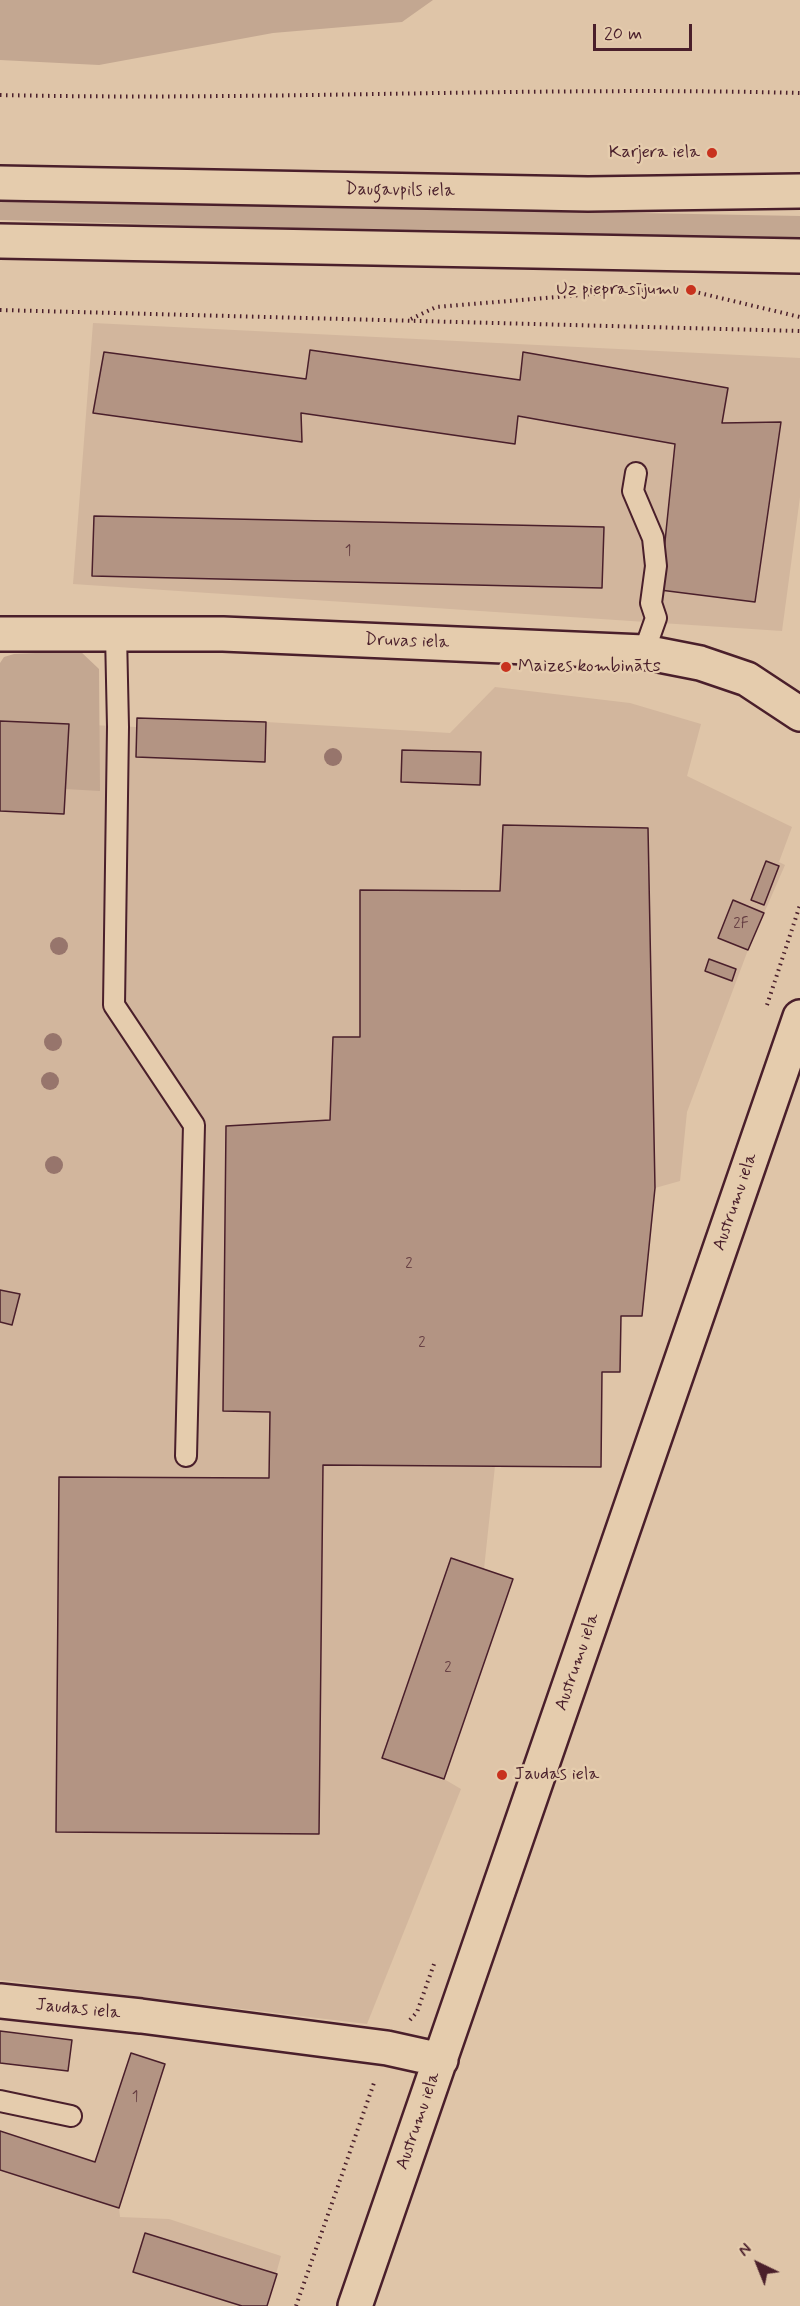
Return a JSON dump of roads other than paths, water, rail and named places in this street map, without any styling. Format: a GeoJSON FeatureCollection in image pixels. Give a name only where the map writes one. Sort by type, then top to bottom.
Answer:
{"type":"FeatureCollection","features":[{"type":"Feature","properties":{"kind":"main road","name":"Daugavpils iela"},"geometry":{"type":"LineString","coordinates":[[0,183],[588,194],[800,191]]}},
{"type":"Feature","properties":{"kind":"main road"},"geometry":{"type":"LineString","coordinates":[[0,241],[800,255]]}},
{"type":"Feature","properties":{"kind":"main road","name":"Druvas iela"},"geometry":{"type":"LineString","coordinates":[[0,634],[223,634],[644,652],[700,663],[747,679],[800,714]]}},
{"type":"Feature","properties":{"kind":"main road","name":"Austrumu iela"},"geometry":{"type":"LineString","coordinates":[[355,2306],[800,1017]]}},
{"type":"Feature","properties":{"kind":"main road","name":"Jaudas iela"},"geometry":{"type":"LineString","coordinates":[[0,2001],[141,2016],[387,2048],[441,2060]]}},
{"type":"Feature","properties":{"kind":"lane"},"geometry":{"type":"LineString","coordinates":[[636,473],[633,491],[653,538],[656,566],[651,603],[656,618],[644,652]]}},
{"type":"Feature","properties":{"kind":"lane"},"geometry":{"type":"LineString","coordinates":[[116,634],[118,727],[114,1005],[194,1125],[186,1455]]}},
{"type":"Feature","properties":{"kind":"lane"},"geometry":{"type":"LineString","coordinates":[[0,2102],[71,2116]]}},
{"type":"Feature","properties":{"kind":"place","name":"Karjera iela"},"geometry":{"type":"Point","coordinates":[712,153]}},
{"type":"Feature","properties":{"kind":"place","name":"Uz pieprasījumu"},"geometry":{"type":"Point","coordinates":[691,290]}},
{"type":"Feature","properties":{"kind":"place","name":"Maizes kombināts"},"geometry":{"type":"Point","coordinates":[506,667]}},
{"type":"Feature","properties":{"kind":"place","name":"Jaudas iela"},"geometry":{"type":"Point","coordinates":[502,1775]}}]}
